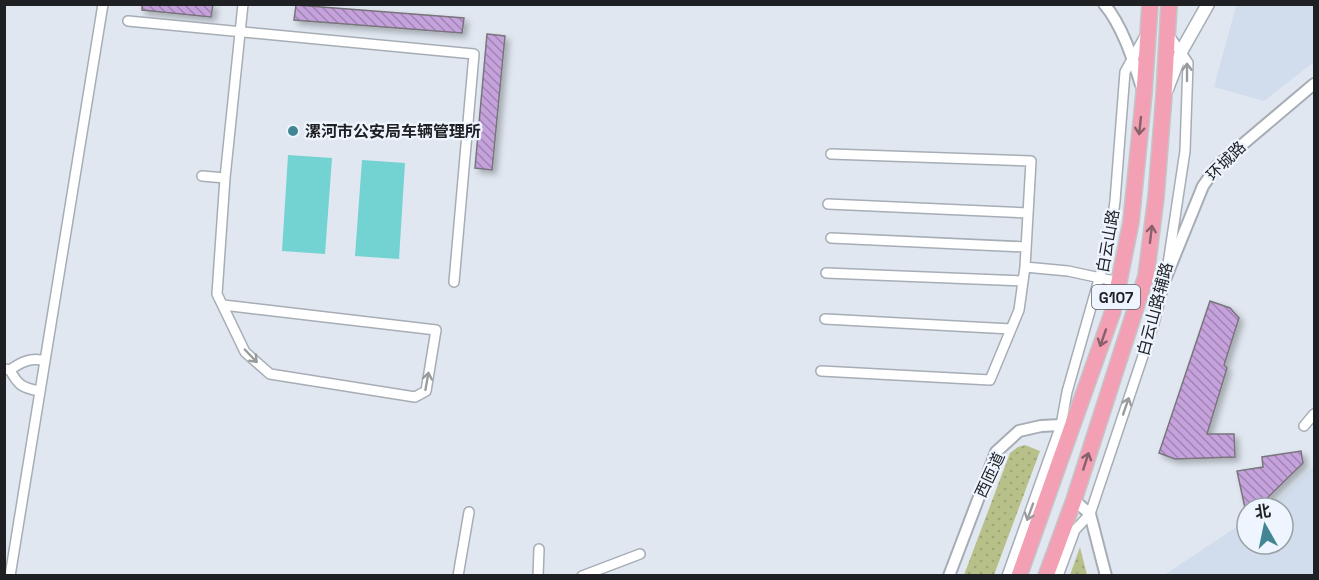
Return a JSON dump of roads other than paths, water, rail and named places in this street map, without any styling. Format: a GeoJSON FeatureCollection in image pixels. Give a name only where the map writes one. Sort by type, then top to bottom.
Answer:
{"type":"FeatureCollection","features":[{"type":"Feature","properties":{"kind":"highway","name":"白云山路"},"geometry":{"type":"LineString","coordinates":[[1019,576],[1067,426],[1113,311],[1131,222],[1150,4]]}},
{"type":"Feature","properties":{"kind":"highway","name":"G107"},"geometry":{"type":"LineString","coordinates":[[1046,576],[1074,500],[1146,276],[1156,197],[1168,4]]}},
{"type":"Feature","properties":{"kind":"main road"},"geometry":{"type":"LineString","coordinates":[[1164,95],[1181,52],[1208,4]]}},
{"type":"Feature","properties":{"kind":"street"},"geometry":{"type":"LineString","coordinates":[[10,576],[103,4]]}},
{"type":"Feature","properties":{"kind":"street"},"geometry":{"type":"LineString","coordinates":[[223,305],[436,330],[426,392],[415,397],[270,374],[246,352],[217,294],[225,178],[243,4]]}},
{"type":"Feature","properties":{"kind":"street"},"geometry":{"type":"LineString","coordinates":[[1104,4],[1113,15],[1144,93]]}},
{"type":"Feature","properties":{"kind":"street"},"geometry":{"type":"LineString","coordinates":[[128,21],[474,54],[454,282]]}},
{"type":"Feature","properties":{"kind":"street"},"geometry":{"type":"LineString","coordinates":[[1007,576],[1067,426],[1067,392],[1109,244],[1115,201],[1125,72],[1148,32]]}},
{"type":"Feature","properties":{"kind":"street","name":"白云山路辅路"},"geometry":{"type":"LineString","coordinates":[[1058,576],[1075,530],[1090,514],[1154,323],[1166,277],[1185,151],[1188,63],[1167,32]]}},
{"type":"Feature","properties":{"kind":"street","name":"环城路"},"geometry":{"type":"LineString","coordinates":[[1166,277],[1203,186],[1217,166],[1314,84]]}},
{"type":"Feature","properties":{"kind":"street"},"geometry":{"type":"LineString","coordinates":[[821,371],[990,380],[1019,310],[1026,247],[1031,161],[831,154]]}},
{"type":"Feature","properties":{"kind":"street"},"geometry":{"type":"LineString","coordinates":[[202,176],[225,178]]}},
{"type":"Feature","properties":{"kind":"street"},"geometry":{"type":"LineString","coordinates":[[828,204],[1028,213]]}},
{"type":"Feature","properties":{"kind":"street"},"geometry":{"type":"LineString","coordinates":[[831,238],[1026,247]]}},
{"type":"Feature","properties":{"kind":"street"},"geometry":{"type":"LineString","coordinates":[[1024,267],[1068,271],[1119,282]]}},
{"type":"Feature","properties":{"kind":"street"},"geometry":{"type":"LineString","coordinates":[[826,273],[1023,281]]}},
{"type":"Feature","properties":{"kind":"street"},"geometry":{"type":"LineString","coordinates":[[1146,276],[1166,277]]}},
{"type":"Feature","properties":{"kind":"street"},"geometry":{"type":"LineString","coordinates":[[825,319],[1011,329]]}},
{"type":"Feature","properties":{"kind":"street"},"geometry":{"type":"LineString","coordinates":[[40,391],[18,384],[7,369],[36,358],[45,361]]}},
{"type":"Feature","properties":{"kind":"street"},"geometry":{"type":"LineString","coordinates":[[1304,426],[1314,414]]}},
{"type":"Feature","properties":{"kind":"street","name":"西匝道"},"geometry":{"type":"LineString","coordinates":[[948,576],[996,452],[1019,431],[1041,426],[1067,426]]}},
{"type":"Feature","properties":{"kind":"street"},"geometry":{"type":"LineString","coordinates":[[1074,500],[1090,514],[1106,576]]}},
{"type":"Feature","properties":{"kind":"street"},"geometry":{"type":"LineString","coordinates":[[459,576],[469,512]]}},
{"type":"Feature","properties":{"kind":"street"},"geometry":{"type":"LineString","coordinates":[[538,576],[540,549]]}},
{"type":"Feature","properties":{"kind":"street"},"geometry":{"type":"LineString","coordinates":[[582,576],[640,554]]}},
{"type":"Feature","properties":{"kind":"water"},"geometry":{"type":"Polygon","coordinates":[[[288,155],[332,158],[325,254],[282,251],[288,155]]]}},
{"type":"Feature","properties":{"kind":"water"},"geometry":{"type":"Polygon","coordinates":[[[362,160],[405,163],[399,259],[355,256],[362,160]]]}},
{"type":"Feature","properties":{"kind":"place","name":"漯河市公安局车辆管理所"},"geometry":{"type":"Point","coordinates":[293,131]}}]}
